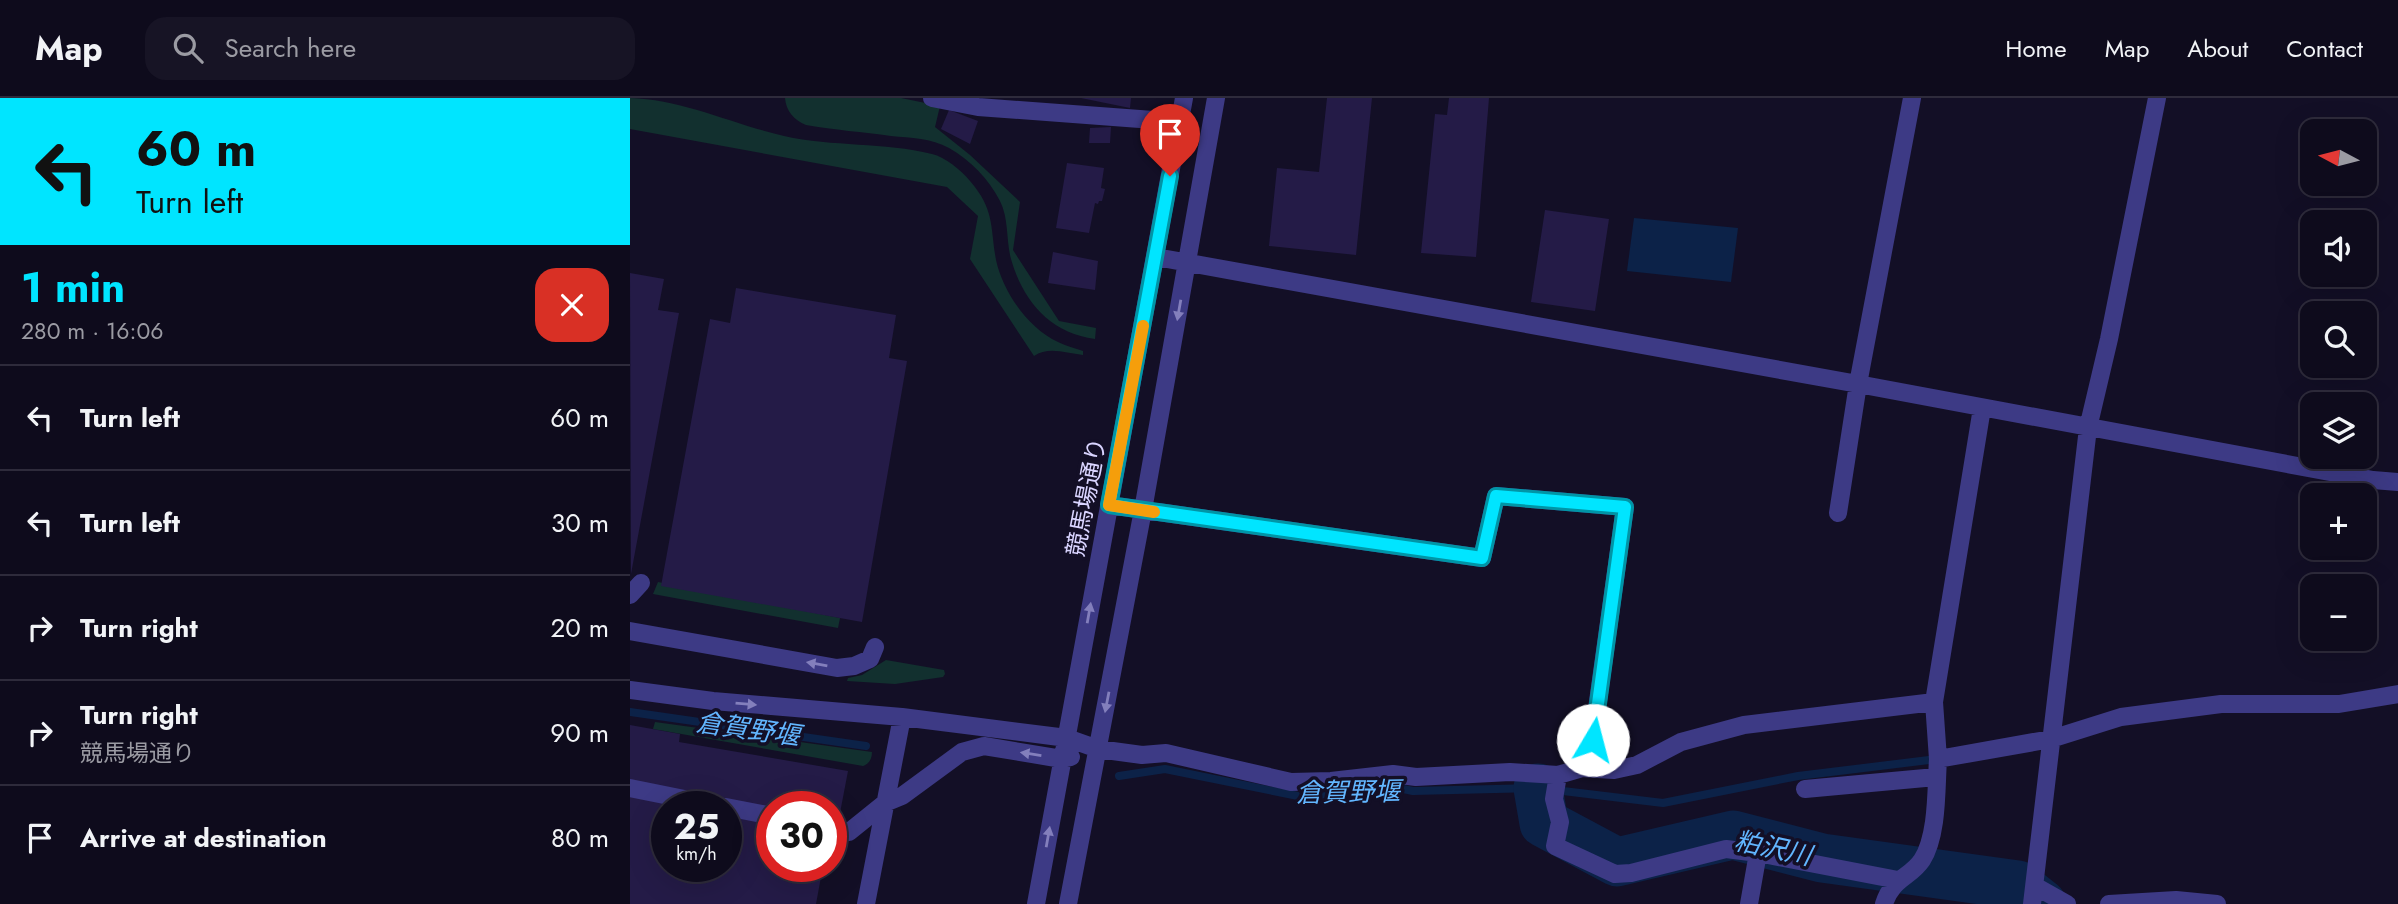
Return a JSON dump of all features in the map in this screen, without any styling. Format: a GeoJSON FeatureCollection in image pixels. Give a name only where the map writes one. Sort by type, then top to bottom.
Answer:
{"type":"FeatureCollection","features":[{"type":"Feature","properties":{"kind":"street"},"geometry":{"type":"LineString","coordinates":[[932,98],[978,107],[1180,122]]}},
{"type":"Feature","properties":{"kind":"street","name":"競馬場通り"},"geometry":{"type":"LineString","coordinates":[[1036,904],[1184,98]]}},
{"type":"Feature","properties":{"kind":"street"},"geometry":{"type":"LineString","coordinates":[[1068,904],[1143,510],[1216,98]]}},
{"type":"Feature","properties":{"kind":"street"},"geometry":{"type":"LineString","coordinates":[[1838,513],[1858,384],[1912,98]]}},
{"type":"Feature","properties":{"kind":"street"},"geometry":{"type":"LineString","coordinates":[[2032,904],[2088,428],[2109,339],[2157,98]]}},
{"type":"Feature","properties":{"kind":"street"},"geometry":{"type":"LineString","coordinates":[[1156,257],[2374,480],[2398,482]]}},
{"type":"Feature","properties":{"kind":"street"},"geometry":{"type":"LineString","coordinates":[[1884,904],[1898,880],[1922,861],[1931,838],[1938,759],[1934,702],[1982,408]]}},
{"type":"Feature","properties":{"kind":"street"},"geometry":{"type":"LineString","coordinates":[[630,690],[713,701],[902,717],[1067,738],[1098,749],[1142,755],[1167,753],[1291,782],[1331,781],[1393,774],[1416,777],[1510,772],[1558,775],[1589,766],[1625,507],[1496,496],[1482,558],[1109,505]]}},
{"type":"Feature","properties":{"kind":"street"},"geometry":{"type":"LineString","coordinates":[[630,631],[838,668],[854,666],[870,659],[875,647]]}},
{"type":"Feature","properties":{"kind":"street"},"geometry":{"type":"LineString","coordinates":[[1938,759],[2051,739],[2122,717],[2209,705],[2339,704],[2398,694]]}},
{"type":"Feature","properties":{"kind":"street"},"geometry":{"type":"LineString","coordinates":[[1581,768],[1614,770],[1637,765],[1681,742],[1744,725],[1934,702]]}},
{"type":"Feature","properties":{"kind":"street"},"geometry":{"type":"LineString","coordinates":[[866,904],[902,717]]}},
{"type":"Feature","properties":{"kind":"street"},"geometry":{"type":"LineString","coordinates":[[847,832],[962,752],[984,746],[1062,759],[1098,749]]}},
{"type":"Feature","properties":{"kind":"street"},"geometry":{"type":"LineString","coordinates":[[1558,775],[1554,799],[1560,822],[1555,846],[1615,874],[1631,873],[1726,849],[1898,880]]}},
{"type":"Feature","properties":{"kind":"street"},"geometry":{"type":"LineString","coordinates":[[1805,789],[1936,778]]}},
{"type":"Feature","properties":{"kind":"street"},"geometry":{"type":"LineString","coordinates":[[630,788],[651,792]]}},
{"type":"Feature","properties":{"kind":"street"},"geometry":{"type":"LineString","coordinates":[[1749,904],[1758,853]]}},
{"type":"Feature","properties":{"kind":"street"},"geometry":{"type":"LineString","coordinates":[[2035,886],[2067,904]]}},
{"type":"Feature","properties":{"kind":"street"},"geometry":{"type":"LineString","coordinates":[[2109,904],[2176,900],[2217,904]]}},
{"type":"Feature","properties":{"kind":"green space"},"geometry":{"type":"Polygon","coordinates":[[[630,98],[669,103],[784,136],[914,150],[942,158],[966,177],[984,201],[990,219],[999,272],[1018,308],[1047,336],[1083,351],[1083,355],[1045,351],[1034,356],[970,259],[978,216],[947,187],[630,129],[630,98]]]}},
{"type":"Feature","properties":{"kind":"green space"},"geometry":{"type":"Polygon","coordinates":[[[785,98],[901,98],[940,106],[935,127],[970,155],[1020,202],[1013,250],[1059,321],[1096,328],[1095,339],[1065,330],[1052,322],[1031,301],[1011,259],[1005,215],[1000,201],[985,178],[964,158],[949,148],[928,140],[806,125],[791,114],[785,98]]]}},
{"type":"Feature","properties":{"kind":"green space"},"geometry":{"type":"Polygon","coordinates":[[[658,582],[840,618],[838,628],[653,594],[658,582]]]}},
{"type":"Feature","properties":{"kind":"green space"},"geometry":{"type":"Polygon","coordinates":[[[886,660],[944,670],[945,674],[943,677],[895,684],[847,681],[848,678],[862,675],[886,660]]]}},
{"type":"Feature","properties":{"kind":"green space"},"geometry":{"type":"Polygon","coordinates":[[[655,722],[872,752],[872,755],[863,766],[653,729],[655,722]]]}},
{"type":"Feature","properties":{"kind":"water"},"geometry":{"type":"Polygon","coordinates":[[[1634,218],[1738,228],[1731,282],[1627,271],[1634,218]]]}},
{"type":"Feature","properties":{"kind":"building"},"geometry":{"type":"Polygon","coordinates":[[[1081,98],[1131,98],[1130,108],[1081,98]]]}},
{"type":"Feature","properties":{"kind":"building"},"geometry":{"type":"Polygon","coordinates":[[[1327,98],[1372,98],[1356,255],[1269,246],[1277,168],[1319,172],[1327,98]]]}},
{"type":"Feature","properties":{"kind":"building"},"geometry":{"type":"Polygon","coordinates":[[[1449,98],[1489,98],[1476,257],[1421,253],[1435,114],[1447,115],[1449,98]]]}},
{"type":"Feature","properties":{"kind":"building"},"geometry":{"type":"Polygon","coordinates":[[[949,110],[978,121],[970,144],[941,129],[949,110]]]}},
{"type":"Feature","properties":{"kind":"building"},"geometry":{"type":"Polygon","coordinates":[[[1111,127],[1110,143],[1089,143],[1090,128],[1111,127]]]}},
{"type":"Feature","properties":{"kind":"building"},"geometry":{"type":"Polygon","coordinates":[[[1067,163],[1104,168],[1101,188],[1105,189],[1102,201],[1095,203],[1089,233],[1056,228],[1067,163]]]}},
{"type":"Feature","properties":{"kind":"building"},"geometry":{"type":"Polygon","coordinates":[[[1545,210],[1609,219],[1595,311],[1531,302],[1545,210]]]}},
{"type":"Feature","properties":{"kind":"building"},"geometry":{"type":"Polygon","coordinates":[[[1053,252],[1098,261],[1095,290],[1048,283],[1053,252]]]}},
{"type":"Feature","properties":{"kind":"building"},"geometry":{"type":"Polygon","coordinates":[[[630,273],[664,279],[658,310],[679,313],[631,574],[630,273]]]}},
{"type":"Feature","properties":{"kind":"building"},"geometry":{"type":"Polygon","coordinates":[[[736,288],[896,315],[889,358],[907,361],[862,622],[661,586],[710,319],[730,323],[736,288]]]}},
{"type":"Feature","properties":{"kind":"building"},"geometry":{"type":"Polygon","coordinates":[[[630,725],[680,734],[679,742],[848,771],[844,791],[756,791],[756,882],[820,882],[816,904],[630,904],[630,725]]]}},
{"type":"Feature","properties":{"kind":"waterway","name":"倉賀野堰"},"geometry":{"type":"LineString","coordinates":[[630,712],[866,746]]}},
{"type":"Feature","properties":{"kind":"waterway","name":"倉賀野堰"},"geometry":{"type":"LineString","coordinates":[[1119,776],[1165,769],[1303,797],[1389,786],[1413,791],[1538,788],[1663,803],[1798,776],[1929,760]]}},
{"type":"Feature","properties":{"kind":"waterway","name":"粕沢川"},"geometry":{"type":"LineString","coordinates":[[1538,788],[1544,823],[1617,862],[1733,835],[1822,858],[2018,885],[2042,904]]}},
{"type":"Feature","properties":{"kind":"slow traffic"},"geometry":{"type":"LineString","coordinates":[[1143,326],[1109,505],[1154,512]]}},
{"type":"Feature","properties":{"kind":"route"},"geometry":{"type":"LineString","coordinates":[[1170,176],[1109,505],[1482,558],[1496,496],[1625,507],[1593,740]]}}]}
